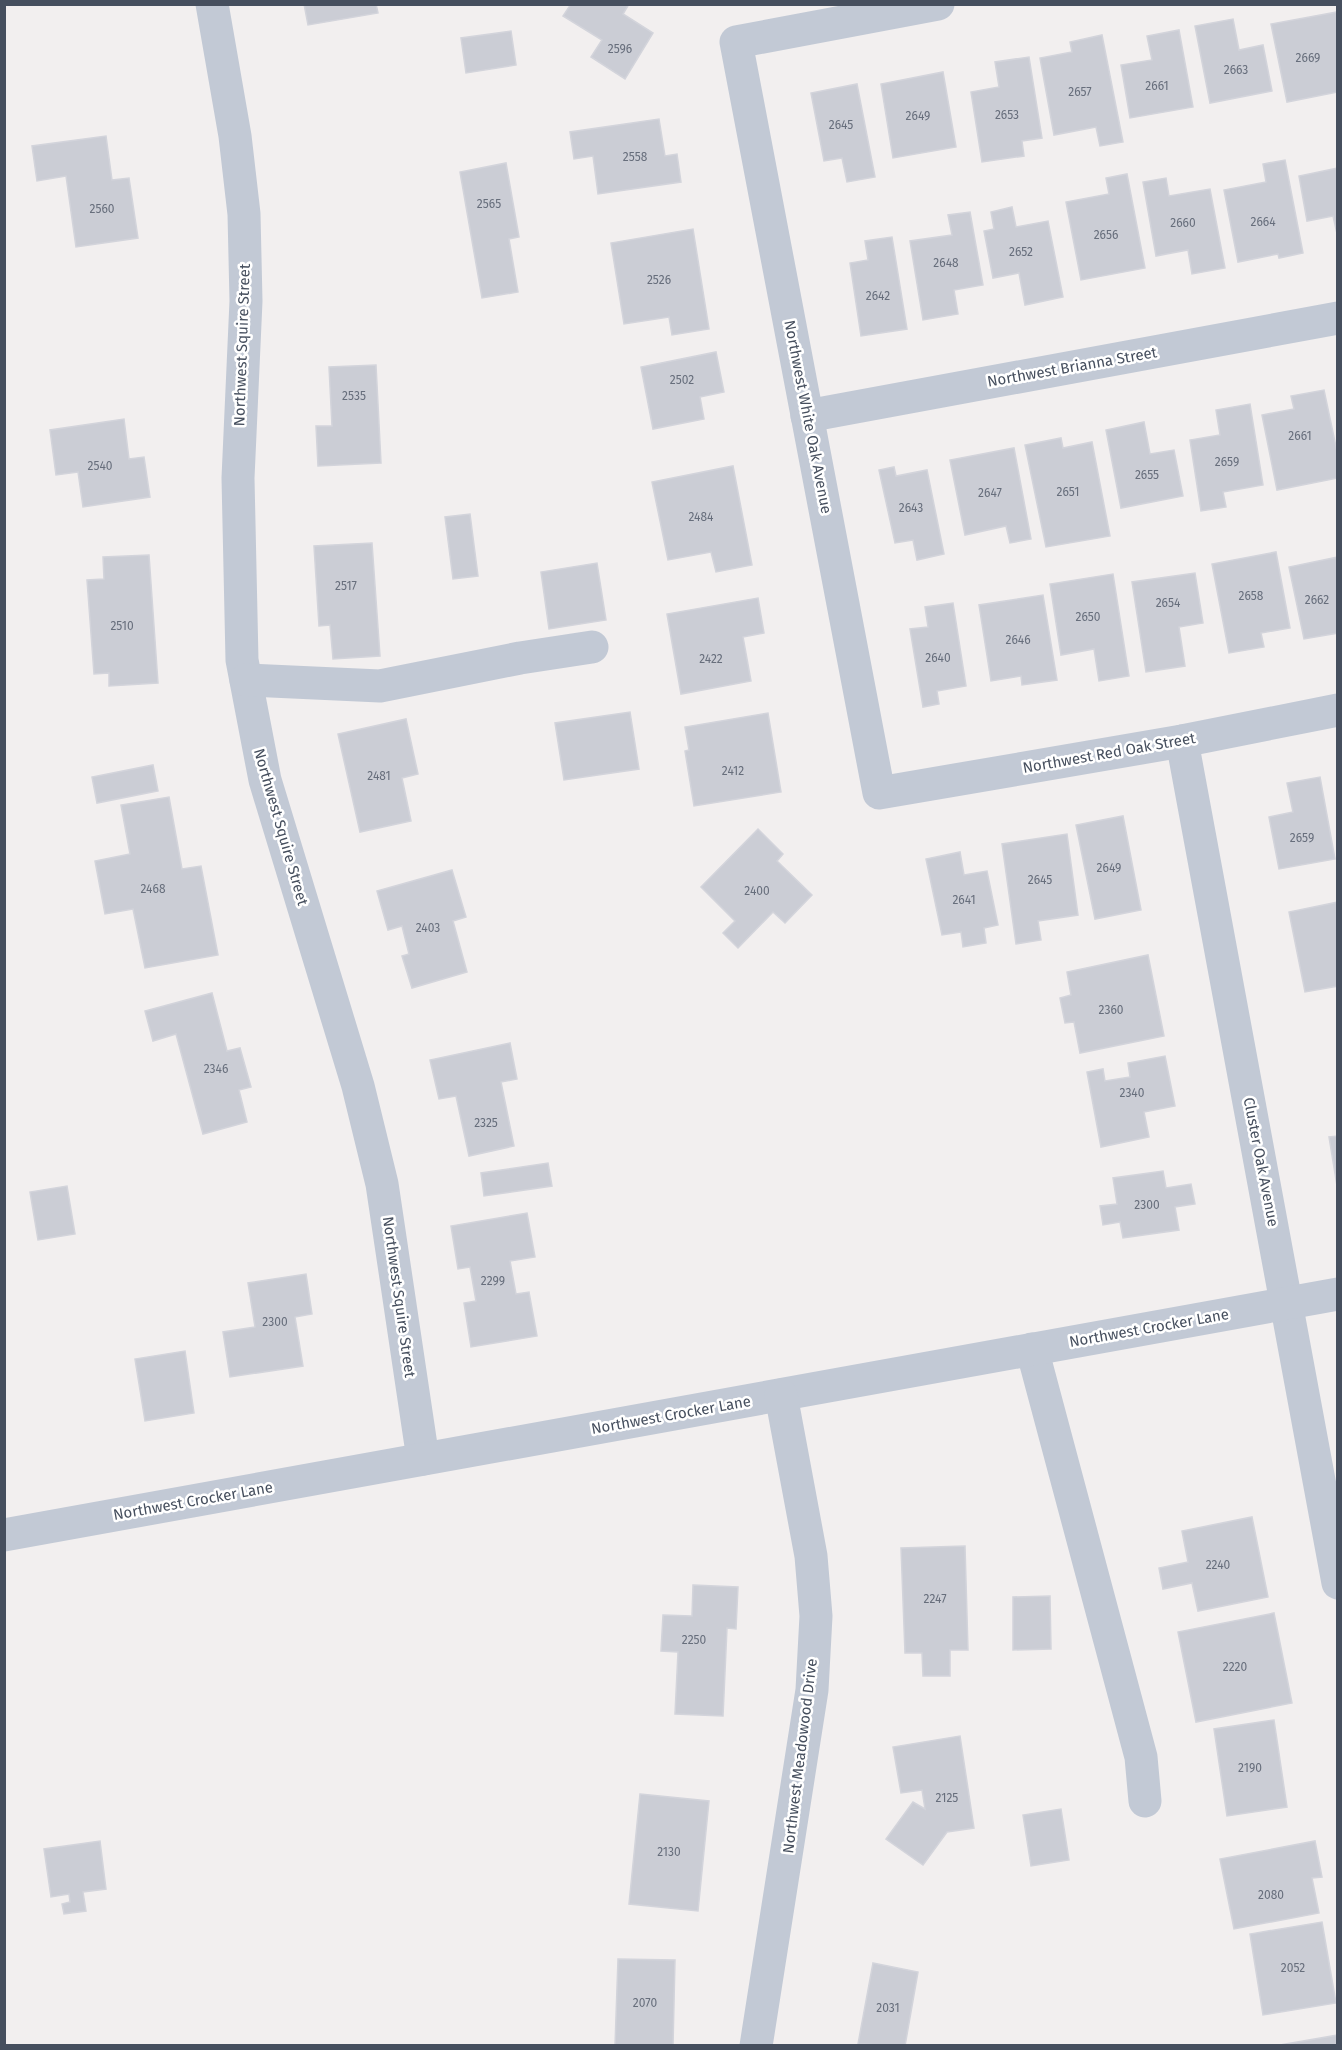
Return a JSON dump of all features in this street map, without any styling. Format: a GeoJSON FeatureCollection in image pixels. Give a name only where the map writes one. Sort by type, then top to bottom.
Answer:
{"type":"FeatureCollection","features":[{"type":"Feature","properties":{"kind":"street","name":"Northwest Squire Street"},"geometry":{"type":"LineString","coordinates":[[212,4],[235,136],[244,214],[246,301],[238,478],[240,620],[246,680],[265,780],[358,1086],[382,1184],[423,1459]]}},
{"type":"Feature","properties":{"kind":"street","name":"Northwest White Oak Avenue"},"geometry":{"type":"LineString","coordinates":[[879,793],[736,42],[938,4]]}},
{"type":"Feature","properties":{"kind":"street","name":"Northwest Brianna Street"},"geometry":{"type":"LineString","coordinates":[[807,416],[1338,318]]}},
{"type":"Feature","properties":{"kind":"street"},"geometry":{"type":"LineString","coordinates":[[246,680],[380,686],[592,647]]}},
{"type":"Feature","properties":{"kind":"street","name":"Northwest Red Oak Street"},"geometry":{"type":"LineString","coordinates":[[879,793],[1182,741],[1338,710]]}},
{"type":"Feature","properties":{"kind":"street","name":"Cluster Oak Avenue"},"geometry":{"type":"LineString","coordinates":[[1182,741],[1338,1583]]}},
{"type":"Feature","properties":{"kind":"street","name":"Northwest Crocker Lane"},"geometry":{"type":"LineString","coordinates":[[4,1535],[1338,1294]]}},
{"type":"Feature","properties":{"kind":"street"},"geometry":{"type":"LineString","coordinates":[[1032,1350],[1141,1757],[1145,1801]]}},
{"type":"Feature","properties":{"kind":"street","name":"Northwest Meadowood Drive"},"geometry":{"type":"LineString","coordinates":[[756,2046],[812,1690],[816,1616],[811,1556],[781,1395]]}},
{"type":"Feature","properties":{"kind":"building"},"geometry":{"type":"Polygon","coordinates":[[[304,4],[376,4],[378,13],[308,25],[304,4]]]}},
{"type":"Feature","properties":{"kind":"building"},"geometry":{"type":"Polygon","coordinates":[[[571,4],[629,4],[623,14],[653,33],[625,79],[591,57],[602,40],[563,16],[571,4]]]}},
{"type":"Feature","properties":{"kind":"building"},"geometry":{"type":"Polygon","coordinates":[[[1337,12],[1338,92],[1287,102],[1271,24],[1337,12]]]}},
{"type":"Feature","properties":{"kind":"building"},"geometry":{"type":"Polygon","coordinates":[[[1233,19],[1239,50],[1263,45],[1272,91],[1210,103],[1195,26],[1233,19]]]}},
{"type":"Feature","properties":{"kind":"building"},"geometry":{"type":"Polygon","coordinates":[[[1179,30],[1193,107],[1130,118],[1121,65],[1152,60],[1147,36],[1179,30]]]}},
{"type":"Feature","properties":{"kind":"building"},"geometry":{"type":"Polygon","coordinates":[[[511,31],[516,65],[466,73],[461,38],[511,31]]]}},
{"type":"Feature","properties":{"kind":"building"},"geometry":{"type":"Polygon","coordinates":[[[1102,35],[1123,142],[1100,146],[1096,127],[1054,135],[1040,58],[1072,52],[1070,42],[1102,35]]]}},
{"type":"Feature","properties":{"kind":"building"},"geometry":{"type":"Polygon","coordinates":[[[1029,57],[1042,138],[1022,141],[1024,156],[982,162],[971,92],[999,87],[995,62],[1029,57]]]}},
{"type":"Feature","properties":{"kind":"building"},"geometry":{"type":"Polygon","coordinates":[[[943,72],[956,147],[893,158],[881,84],[943,72]]]}},
{"type":"Feature","properties":{"kind":"building"},"geometry":{"type":"Polygon","coordinates":[[[857,84],[875,177],[847,182],[842,158],[824,161],[811,93],[857,84]]]}},
{"type":"Feature","properties":{"kind":"building"},"geometry":{"type":"Polygon","coordinates":[[[659,119],[665,156],[677,154],[681,182],[598,194],[593,156],[574,159],[570,132],[659,119]]]}},
{"type":"Feature","properties":{"kind":"building"},"geometry":{"type":"Polygon","coordinates":[[[106,136],[112,180],[129,178],[138,238],[76,247],[66,176],[37,181],[32,146],[106,136]]]}},
{"type":"Feature","properties":{"kind":"building"},"geometry":{"type":"Polygon","coordinates":[[[1285,160],[1303,253],[1279,258],[1278,254],[1238,262],[1224,190],[1266,182],[1263,164],[1285,160]]]}},
{"type":"Feature","properties":{"kind":"building"},"geometry":{"type":"Polygon","coordinates":[[[506,163],[519,237],[509,239],[518,292],[482,298],[460,172],[506,163]]]}},
{"type":"Feature","properties":{"kind":"building"},"geometry":{"type":"Polygon","coordinates":[[[1338,168],[1338,238],[1333,216],[1307,221],[1299,176],[1338,168]]]}},
{"type":"Feature","properties":{"kind":"building"},"geometry":{"type":"Polygon","coordinates":[[[1127,174],[1145,268],[1081,280],[1066,202],[1109,194],[1106,178],[1127,174]]]}},
{"type":"Feature","properties":{"kind":"building"},"geometry":{"type":"Polygon","coordinates":[[[1166,178],[1169,196],[1210,189],[1225,268],[1192,274],[1188,250],[1156,256],[1143,182],[1166,178]]]}},
{"type":"Feature","properties":{"kind":"building"},"geometry":{"type":"Polygon","coordinates":[[[1012,207],[1016,227],[1048,221],[1063,297],[1025,305],[1019,273],[993,278],[984,231],[994,229],[991,212],[1012,207]]]}},
{"type":"Feature","properties":{"kind":"building"},"geometry":{"type":"Polygon","coordinates":[[[970,212],[983,285],[954,290],[958,314],[923,320],[910,241],[952,235],[948,215],[970,212]]]}},
{"type":"Feature","properties":{"kind":"building"},"geometry":{"type":"Polygon","coordinates":[[[693,229],[709,329],[672,335],[669,317],[624,324],[611,243],[693,229]]]}},
{"type":"Feature","properties":{"kind":"building"},"geometry":{"type":"Polygon","coordinates":[[[892,237],[907,329],[861,336],[850,263],[868,260],[865,241],[892,237]]]}},
{"type":"Feature","properties":{"kind":"building"},"geometry":{"type":"Polygon","coordinates":[[[716,352],[724,392],[700,397],[704,419],[653,429],[641,367],[716,352]]]}},
{"type":"Feature","properties":{"kind":"building"},"geometry":{"type":"Polygon","coordinates":[[[376,365],[381,463],[318,466],[316,426],[332,426],[329,367],[376,365]]]}},
{"type":"Feature","properties":{"kind":"building"},"geometry":{"type":"Polygon","coordinates":[[[1324,390],[1338,456],[1338,478],[1277,490],[1262,415],[1294,409],[1291,396],[1324,390]]]}},
{"type":"Feature","properties":{"kind":"building"},"geometry":{"type":"Polygon","coordinates":[[[1250,404],[1263,485],[1223,492],[1226,507],[1201,511],[1190,440],[1220,435],[1216,410],[1250,404]]]}},
{"type":"Feature","properties":{"kind":"building"},"geometry":{"type":"Polygon","coordinates":[[[124,419],[129,459],[144,457],[150,497],[83,507],[78,472],[56,475],[50,430],[124,419]]]}},
{"type":"Feature","properties":{"kind":"building"},"geometry":{"type":"Polygon","coordinates":[[[1144,422],[1150,454],[1174,450],[1183,496],[1121,508],[1106,430],[1144,422]]]}},
{"type":"Feature","properties":{"kind":"building"},"geometry":{"type":"Polygon","coordinates":[[[1061,438],[1063,448],[1092,442],[1110,536],[1046,547],[1025,445],[1061,438]]]}},
{"type":"Feature","properties":{"kind":"building"},"geometry":{"type":"Polygon","coordinates":[[[1014,448],[1031,539],[1010,543],[1006,526],[965,535],[950,460],[1014,448]]]}},
{"type":"Feature","properties":{"kind":"building"},"geometry":{"type":"Polygon","coordinates":[[[733,466],[752,565],[716,572],[711,552],[668,560],[652,482],[733,466]]]}},
{"type":"Feature","properties":{"kind":"building"},"geometry":{"type":"Polygon","coordinates":[[[894,467],[896,476],[927,470],[944,554],[917,560],[913,540],[895,543],[879,470],[894,467]]]}},
{"type":"Feature","properties":{"kind":"building"},"geometry":{"type":"Polygon","coordinates":[[[470,514],[478,576],[453,579],[445,517],[470,514]]]}},
{"type":"Feature","properties":{"kind":"building"},"geometry":{"type":"Polygon","coordinates":[[[372,543],[380,656],[333,659],[330,625],[319,626],[314,546],[372,543]]]}},
{"type":"Feature","properties":{"kind":"building"},"geometry":{"type":"Polygon","coordinates":[[[1276,552],[1290,628],[1261,633],[1264,647],[1229,653],[1212,564],[1276,552]]]}},
{"type":"Feature","properties":{"kind":"building"},"geometry":{"type":"Polygon","coordinates":[[[149,555],[158,683],[109,686],[109,673],[94,674],[87,580],[104,579],[103,557],[149,555]]]}},
{"type":"Feature","properties":{"kind":"building"},"geometry":{"type":"Polygon","coordinates":[[[1338,557],[1338,633],[1304,639],[1289,567],[1338,557]]]}},
{"type":"Feature","properties":{"kind":"building"},"geometry":{"type":"Polygon","coordinates":[[[597,563],[606,620],[549,629],[541,572],[597,563]]]}},
{"type":"Feature","properties":{"kind":"building"},"geometry":{"type":"Polygon","coordinates":[[[1195,573],[1203,623],[1179,627],[1185,666],[1146,672],[1132,582],[1195,573]]]}},
{"type":"Feature","properties":{"kind":"building"},"geometry":{"type":"Polygon","coordinates":[[[1113,574],[1129,676],[1099,681],[1094,649],[1061,655],[1050,584],[1113,574]]]}},
{"type":"Feature","properties":{"kind":"building"},"geometry":{"type":"Polygon","coordinates":[[[1043,595],[1057,680],[1022,685],[1021,676],[991,681],[979,605],[1043,595]]]}},
{"type":"Feature","properties":{"kind":"building"},"geometry":{"type":"Polygon","coordinates":[[[758,598],[764,633],[743,637],[751,681],[681,694],[667,614],[758,598]]]}},
{"type":"Feature","properties":{"kind":"building"},"geometry":{"type":"Polygon","coordinates":[[[953,603],[966,686],[937,691],[939,704],[923,707],[910,629],[928,627],[925,607],[953,603]]]}},
{"type":"Feature","properties":{"kind":"building"},"geometry":{"type":"Polygon","coordinates":[[[630,712],[639,769],[564,780],[555,723],[630,712]]]}},
{"type":"Feature","properties":{"kind":"building"},"geometry":{"type":"Polygon","coordinates":[[[768,713],[781,792],[694,806],[685,751],[689,750],[685,727],[768,713]]]}},
{"type":"Feature","properties":{"kind":"building"},"geometry":{"type":"Polygon","coordinates":[[[406,719],[418,774],[402,778],[411,821],[360,832],[338,734],[406,719]]]}},
{"type":"Feature","properties":{"kind":"building"},"geometry":{"type":"Polygon","coordinates":[[[153,765],[158,791],[97,803],[92,777],[153,765]]]}},
{"type":"Feature","properties":{"kind":"building"},"geometry":{"type":"Polygon","coordinates":[[[1320,777],[1335,859],[1279,869],[1269,817],[1293,812],[1287,783],[1320,777]]]}},
{"type":"Feature","properties":{"kind":"building"},"geometry":{"type":"Polygon","coordinates":[[[169,797],[182,869],[201,866],[218,955],[145,968],[133,909],[105,914],[95,861],[130,854],[121,805],[169,797]]]}},
{"type":"Feature","properties":{"kind":"building"},"geometry":{"type":"Polygon","coordinates":[[[1123,816],[1141,910],[1095,919],[1076,825],[1123,816]]]}},
{"type":"Feature","properties":{"kind":"building"},"geometry":{"type":"Polygon","coordinates":[[[758,829],[783,854],[777,861],[812,895],[785,923],[773,912],[738,948],[723,933],[735,921],[701,887],[758,829]]]}},
{"type":"Feature","properties":{"kind":"building"},"geometry":{"type":"Polygon","coordinates":[[[1067,834],[1078,915],[1038,921],[1041,940],[1016,944],[1002,844],[1067,834]]]}},
{"type":"Feature","properties":{"kind":"building"},"geometry":{"type":"Polygon","coordinates":[[[960,852],[964,875],[987,871],[998,925],[984,928],[986,943],[963,947],[961,932],[942,935],[926,859],[960,852]]]}},
{"type":"Feature","properties":{"kind":"building"},"geometry":{"type":"Polygon","coordinates":[[[452,870],[466,917],[453,921],[467,972],[412,988],[402,956],[409,954],[402,926],[388,930],[377,891],[452,870]]]}},
{"type":"Feature","properties":{"kind":"building"},"geometry":{"type":"Polygon","coordinates":[[[1338,902],[1338,986],[1305,992],[1289,912],[1338,902]]]}},
{"type":"Feature","properties":{"kind":"building"},"geometry":{"type":"Polygon","coordinates":[[[1148,955],[1164,1036],[1080,1053],[1074,1022],[1065,1023],[1060,998],[1071,995],[1067,972],[1148,955]]]}},
{"type":"Feature","properties":{"kind":"building"},"geometry":{"type":"Polygon","coordinates":[[[212,993],[227,1051],[240,1048],[251,1087],[239,1090],[247,1122],[203,1134],[176,1034],[153,1041],[145,1011],[212,993]]]}},
{"type":"Feature","properties":{"kind":"building"},"geometry":{"type":"Polygon","coordinates":[[[510,1043],[517,1079],[501,1082],[514,1146],[469,1156],[456,1096],[439,1099],[430,1060],[510,1043]]]}},
{"type":"Feature","properties":{"kind":"building"},"geometry":{"type":"Polygon","coordinates":[[[1165,1056],[1175,1106],[1144,1112],[1149,1137],[1101,1147],[1087,1072],[1103,1069],[1105,1081],[1130,1077],[1128,1063],[1165,1056]]]}},
{"type":"Feature","properties":{"kind":"building"},"geometry":{"type":"Polygon","coordinates":[[[1338,1136],[1338,1192],[1329,1137],[1338,1136]]]}},
{"type":"Feature","properties":{"kind":"building"},"geometry":{"type":"Polygon","coordinates":[[[548,1163],[552,1186],[484,1196],[481,1173],[548,1163]]]}},
{"type":"Feature","properties":{"kind":"building"},"geometry":{"type":"Polygon","coordinates":[[[1163,1171],[1166,1188],[1191,1184],[1195,1204],[1175,1207],[1179,1230],[1123,1238],[1120,1222],[1103,1225],[1100,1206],[1117,1204],[1113,1178],[1163,1171]]]}},
{"type":"Feature","properties":{"kind":"building"},"geometry":{"type":"Polygon","coordinates":[[[67,1186],[75,1234],[38,1240],[30,1192],[67,1186]]]}},
{"type":"Feature","properties":{"kind":"building"},"geometry":{"type":"Polygon","coordinates":[[[527,1213],[535,1257],[510,1261],[516,1294],[529,1292],[537,1336],[471,1347],[464,1303],[476,1301],[470,1267],[458,1269],[451,1226],[527,1213]]]}},
{"type":"Feature","properties":{"kind":"building"},"geometry":{"type":"Polygon","coordinates":[[[306,1274],[312,1314],[295,1317],[303,1366],[230,1377],[223,1332],[255,1327],[248,1283],[306,1274]]]}},
{"type":"Feature","properties":{"kind":"building"},"geometry":{"type":"Polygon","coordinates":[[[185,1351],[194,1413],[145,1421],[135,1359],[185,1351]]]}},
{"type":"Feature","properties":{"kind":"building"},"geometry":{"type":"Polygon","coordinates":[[[1252,1517],[1268,1597],[1198,1611],[1192,1583],[1163,1589],[1159,1568],[1188,1562],[1182,1531],[1252,1517]]]}},
{"type":"Feature","properties":{"kind":"building"},"geometry":{"type":"Polygon","coordinates":[[[965,1546],[968,1650],[950,1650],[950,1676],[923,1676],[922,1653],[905,1653],[901,1548],[965,1546]]]}},
{"type":"Feature","properties":{"kind":"building"},"geometry":{"type":"Polygon","coordinates":[[[693,1585],[738,1587],[736,1629],[727,1628],[723,1716],[675,1714],[678,1652],[661,1651],[663,1615],[692,1616],[693,1585]]]}},
{"type":"Feature","properties":{"kind":"building"},"geometry":{"type":"Polygon","coordinates":[[[1050,1596],[1051,1649],[1013,1650],[1013,1597],[1050,1596]]]}},
{"type":"Feature","properties":{"kind":"building"},"geometry":{"type":"Polygon","coordinates":[[[1274,1613],[1292,1703],[1196,1722],[1178,1632],[1274,1613]]]}},
{"type":"Feature","properties":{"kind":"building"},"geometry":{"type":"Polygon","coordinates":[[[1274,1720],[1287,1807],[1227,1816],[1214,1729],[1274,1720]]]}},
{"type":"Feature","properties":{"kind":"building"},"geometry":{"type":"Polygon","coordinates":[[[960,1736],[974,1828],[947,1832],[923,1865],[886,1839],[913,1802],[925,1809],[922,1790],[901,1793],[893,1747],[960,1736]]]}},
{"type":"Feature","properties":{"kind":"building"},"geometry":{"type":"Polygon","coordinates":[[[640,1794],[709,1801],[698,1911],[629,1904],[640,1794]]]}},
{"type":"Feature","properties":{"kind":"building"},"geometry":{"type":"Polygon","coordinates":[[[1061,1809],[1069,1860],[1031,1866],[1023,1815],[1061,1809]]]}},
{"type":"Feature","properties":{"kind":"building"},"geometry":{"type":"Polygon","coordinates":[[[100,1841],[106,1889],[83,1892],[86,1911],[64,1914],[62,1904],[70,1902],[69,1894],[51,1897],[44,1849],[100,1841]]]}},
{"type":"Feature","properties":{"kind":"building"},"geometry":{"type":"Polygon","coordinates":[[[1315,1841],[1322,1877],[1312,1878],[1319,1913],[1234,1929],[1220,1859],[1315,1841]]]}},
{"type":"Feature","properties":{"kind":"building"},"geometry":{"type":"Polygon","coordinates":[[[1322,1922],[1336,2003],[1263,2015],[1250,1934],[1322,1922]]]}},
{"type":"Feature","properties":{"kind":"building"},"geometry":{"type":"Polygon","coordinates":[[[618,1959],[675,1960],[673,2046],[615,2046],[618,1959]]]}},
{"type":"Feature","properties":{"kind":"building"},"geometry":{"type":"Polygon","coordinates":[[[873,1963],[918,1972],[905,2046],[858,2044],[873,1963]]]}},
{"type":"Feature","properties":{"kind":"building"},"geometry":{"type":"Polygon","coordinates":[[[1338,2035],[1338,2046],[1274,2046],[1338,2035]]]}}]}
